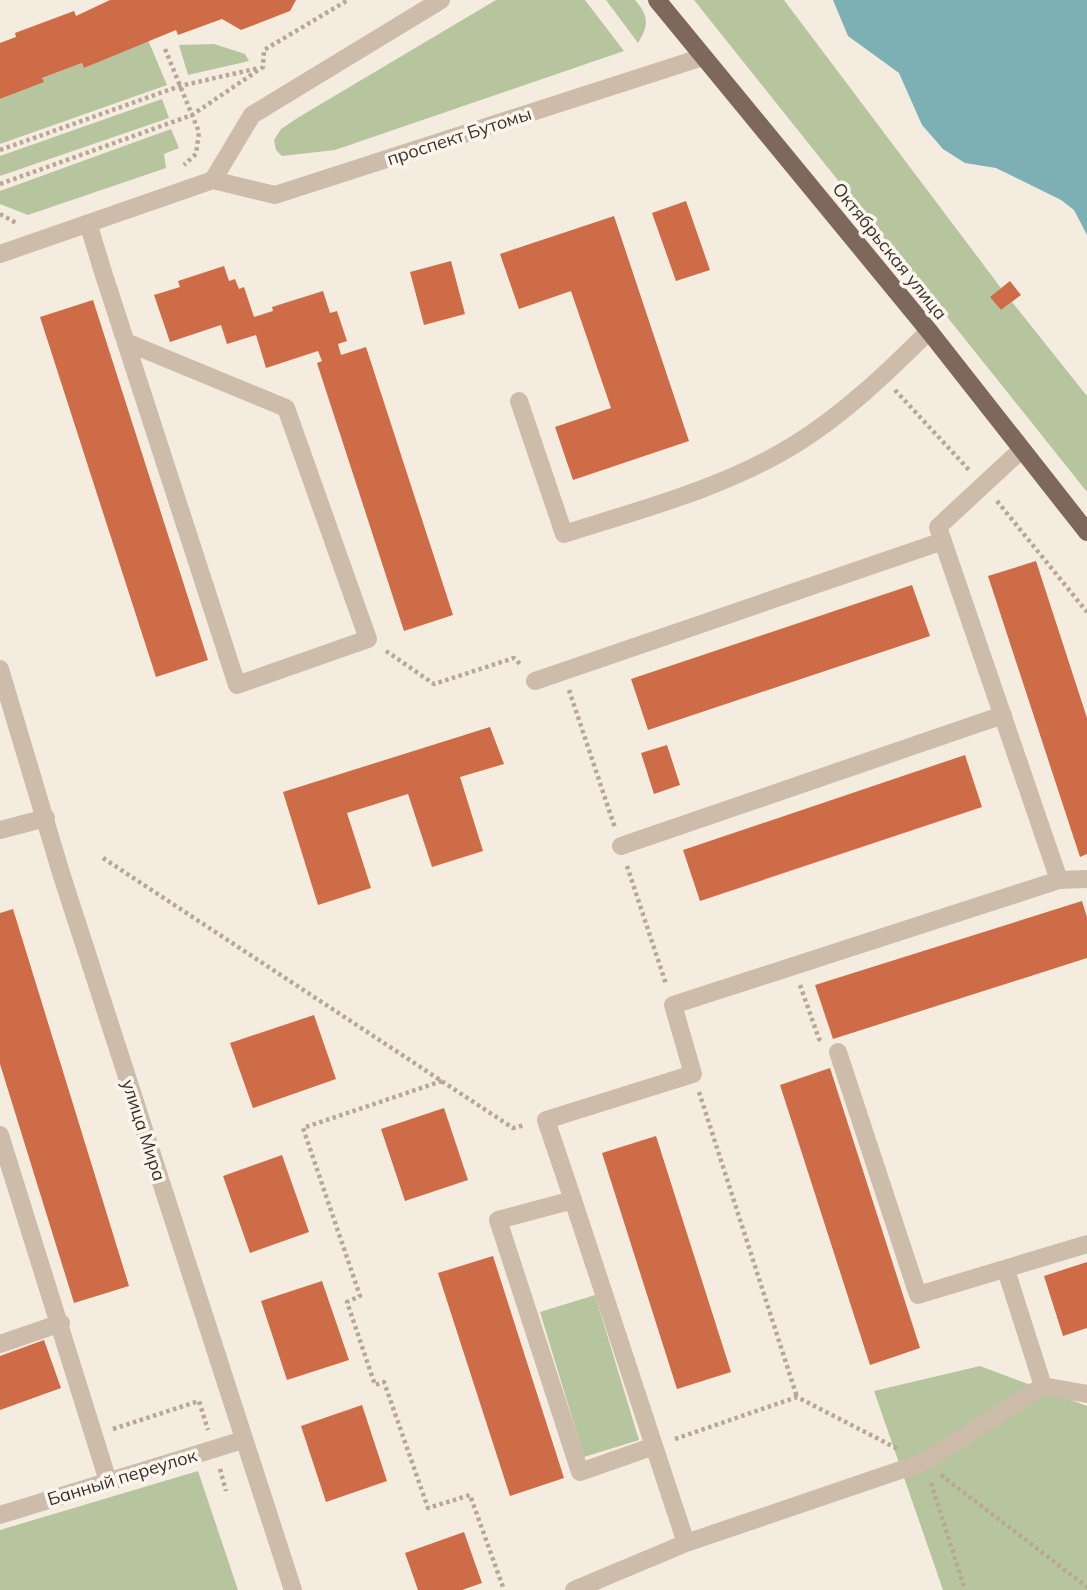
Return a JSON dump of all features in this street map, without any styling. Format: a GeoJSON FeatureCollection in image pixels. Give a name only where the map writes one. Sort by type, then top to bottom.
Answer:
{"type":"FeatureCollection","features":[{"type":"Feature","properties":{"kind":"main road","name":"Октябрьская улица"},"geometry":{"type":"LineString","coordinates":[[657,0],[929,331],[1087,532]]}},
{"type":"Feature","properties":{"kind":"street"},"geometry":{"type":"LineString","coordinates":[[0,254],[214,180],[252,115],[441,0]]}},
{"type":"Feature","properties":{"kind":"street","name":"проспект Бутомы"},"geometry":{"type":"LineString","coordinates":[[214,180],[275,195],[703,57]]}},
{"type":"Feature","properties":{"kind":"street"},"geometry":{"type":"LineString","coordinates":[[88,223],[126,342],[237,685],[368,639],[286,408],[126,342]]}},
{"type":"Feature","properties":{"kind":"street"},"geometry":{"type":"LineString","coordinates":[[519,401],[564,534],[709,487],[794,445],[882,377],[929,331]]}},
{"type":"Feature","properties":{"kind":"street"},"geometry":{"type":"LineString","coordinates":[[1021,450],[938,527],[1059,880]]}},
{"type":"Feature","properties":{"kind":"street"},"geometry":{"type":"LineString","coordinates":[[535,681],[943,541]]}},
{"type":"Feature","properties":{"kind":"street","name":"улица Мира"},"geometry":{"type":"LineString","coordinates":[[0,669],[243,1440],[293,1590]]}},
{"type":"Feature","properties":{"kind":"street"},"geometry":{"type":"LineString","coordinates":[[621,846],[1003,715]]}},
{"type":"Feature","properties":{"kind":"street"},"geometry":{"type":"LineString","coordinates":[[0,830],[46,818]]}},
{"type":"Feature","properties":{"kind":"street"},"geometry":{"type":"LineString","coordinates":[[686,1543],[546,1120],[693,1074],[673,1005],[1059,880],[1087,879]]}},
{"type":"Feature","properties":{"kind":"street"},"geometry":{"type":"LineString","coordinates":[[838,1052],[918,1295],[1087,1244]]}},
{"type":"Feature","properties":{"kind":"street"},"geometry":{"type":"LineString","coordinates":[[0,1135],[108,1481]]}},
{"type":"Feature","properties":{"kind":"street"},"geometry":{"type":"LineString","coordinates":[[573,1200],[498,1220],[580,1472],[654,1446]]}},
{"type":"Feature","properties":{"kind":"street"},"geometry":{"type":"LineString","coordinates":[[1006,1270],[1043,1386]]}},
{"type":"Feature","properties":{"kind":"street"},"geometry":{"type":"LineString","coordinates":[[0,1344],[61,1324]]}},
{"type":"Feature","properties":{"kind":"street"},"geometry":{"type":"LineString","coordinates":[[574,1590],[686,1543],[924,1462],[1043,1386],[1087,1394]]}},
{"type":"Feature","properties":{"kind":"street","name":"Банный переулок"},"geometry":{"type":"LineString","coordinates":[[0,1515],[243,1440]]}},
{"type":"Feature","properties":{"kind":"path"},"geometry":{"type":"LineString","coordinates":[[263,67],[264,50],[348,0]]}},
{"type":"Feature","properties":{"kind":"path"},"geometry":{"type":"LineString","coordinates":[[165,49],[199,132],[196,154],[181,168]]}},
{"type":"Feature","properties":{"kind":"path"},"geometry":{"type":"LineString","coordinates":[[0,150],[180,86],[263,67]]}},
{"type":"Feature","properties":{"kind":"path"},"geometry":{"type":"LineString","coordinates":[[0,184],[192,115],[263,67]]}},
{"type":"Feature","properties":{"kind":"path"},"geometry":{"type":"LineString","coordinates":[[0,215],[20,225]]}},
{"type":"Feature","properties":{"kind":"path"},"geometry":{"type":"LineString","coordinates":[[368,639],[434,684],[514,658],[535,681]]}},
{"type":"Feature","properties":{"kind":"path"},"geometry":{"type":"LineString","coordinates":[[103,858],[513,1128],[546,1120]]}},
{"type":"Feature","properties":{"kind":"path"},"geometry":{"type":"LineString","coordinates":[[794,968],[818,1039],[838,1052]]}},
{"type":"Feature","properties":{"kind":"path"},"geometry":{"type":"LineString","coordinates":[[693,1074],[797,1396],[924,1462],[1087,1587]]}},
{"type":"Feature","properties":{"kind":"path"},"geometry":{"type":"LineString","coordinates":[[442,1081],[303,1128],[360,1296],[347,1302],[375,1385],[384,1382],[428,1508],[470,1495],[504,1590]]}},
{"type":"Feature","properties":{"kind":"path"},"geometry":{"type":"LineString","coordinates":[[654,1446],[797,1396]]}},
{"type":"Feature","properties":{"kind":"path"},"geometry":{"type":"LineString","coordinates":[[94,1434],[199,1401]]}},
{"type":"Feature","properties":{"kind":"path"},"geometry":{"type":"LineString","coordinates":[[924,1462],[965,1590]]}},
{"type":"Feature","properties":{"kind":"green space"},"geometry":{"type":"Polygon","coordinates":[[[496,0],[585,0],[624,51],[335,150],[282,156],[276,150],[274,140],[281,129],[496,0]]]}},
{"type":"Feature","properties":{"kind":"green space"},"geometry":{"type":"Polygon","coordinates":[[[606,0],[635,0],[640,6],[646,26],[638,43],[606,0]]]}},
{"type":"Feature","properties":{"kind":"green space"},"geometry":{"type":"Polygon","coordinates":[[[694,0],[784,0],[1001,288],[991,297],[1001,310],[1012,302],[1087,396],[1087,492],[694,0]]]}},
{"type":"Feature","properties":{"kind":"green space"},"geometry":{"type":"Polygon","coordinates":[[[148,40],[167,85],[0,144],[0,99],[43,82],[42,78],[82,63],[84,68],[148,40]]]}},
{"type":"Feature","properties":{"kind":"green space"},"geometry":{"type":"Polygon","coordinates":[[[214,44],[245,54],[249,61],[188,75],[179,45],[214,44]]]}},
{"type":"Feature","properties":{"kind":"green space"},"geometry":{"type":"Polygon","coordinates":[[[162,99],[169,118],[0,176],[0,156],[162,99]]]}},
{"type":"Feature","properties":{"kind":"green space"},"geometry":{"type":"Polygon","coordinates":[[[171,129],[179,148],[164,154],[166,168],[28,215],[0,204],[0,191],[171,129]]]}},
{"type":"Feature","properties":{"kind":"green space"},"geometry":{"type":"Polygon","coordinates":[[[595,1295],[639,1440],[584,1457],[540,1312],[595,1295]]]}},
{"type":"Feature","properties":{"kind":"green space"},"geometry":{"type":"Polygon","coordinates":[[[980,1366],[1087,1406],[1087,1590],[943,1590],[874,1391],[980,1366]]]}},
{"type":"Feature","properties":{"kind":"green space"},"geometry":{"type":"Polygon","coordinates":[[[198,1471],[238,1590],[0,1590],[0,1530],[198,1471]]]}},
{"type":"Feature","properties":{"kind":"water"},"geometry":{"type":"Polygon","coordinates":[[[833,0],[1087,0],[1087,235],[1074,210],[1061,200],[996,168],[965,163],[943,149],[922,125],[899,73],[848,36],[833,0]]]}},
{"type":"Feature","properties":{"kind":"building"},"geometry":{"type":"Polygon","coordinates":[[[110,0],[296,0],[290,11],[241,30],[222,19],[178,35],[176,30],[84,68],[82,63],[42,78],[44,82],[0,99],[0,43],[16,37],[15,33],[74,11],[76,16],[110,0]]]}},
{"type":"Feature","properties":{"kind":"building"},"geometry":{"type":"Polygon","coordinates":[[[686,201],[710,270],[676,281],[652,213],[686,201]]]}},
{"type":"Feature","properties":{"kind":"building"},"geometry":{"type":"Polygon","coordinates":[[[614,216],[689,441],[573,480],[555,427],[611,408],[571,291],[519,309],[500,254],[614,216]]]}},
{"type":"Feature","properties":{"kind":"building"},"geometry":{"type":"Polygon","coordinates":[[[451,261],[465,314],[424,325],[410,272],[451,261]]]}},
{"type":"Feature","properties":{"kind":"building"},"geometry":{"type":"Polygon","coordinates":[[[224,266],[229,281],[235,279],[239,289],[244,287],[254,317],[273,311],[272,307],[323,291],[330,313],[337,311],[347,341],[338,344],[341,355],[366,347],[453,615],[404,631],[317,363],[322,361],[318,351],[266,368],[256,335],[227,344],[221,325],[170,342],[154,295],[180,287],[178,281],[224,266]]]}},
{"type":"Feature","properties":{"kind":"building"},"geometry":{"type":"Polygon","coordinates":[[[1010,281],[1021,295],[1001,310],[990,297],[1010,281]]]}},
{"type":"Feature","properties":{"kind":"building"},"geometry":{"type":"Polygon","coordinates":[[[93,300],[208,660],[156,677],[40,317],[93,300]]]}},
{"type":"Feature","properties":{"kind":"building"},"geometry":{"type":"Polygon","coordinates":[[[1036,561],[1087,718],[1087,854],[1080,857],[988,576],[1036,561]]]}},
{"type":"Feature","properties":{"kind":"building"},"geometry":{"type":"Polygon","coordinates":[[[912,585],[930,636],[648,730],[631,679],[912,585]]]}},
{"type":"Feature","properties":{"kind":"building"},"geometry":{"type":"Polygon","coordinates":[[[490,727],[504,764],[460,777],[483,851],[432,867],[408,794],[347,813],[371,888],[318,905],[283,792],[490,727]]]}},
{"type":"Feature","properties":{"kind":"building"},"geometry":{"type":"Polygon","coordinates":[[[667,745],[680,785],[654,794],[641,753],[667,745]]]}},
{"type":"Feature","properties":{"kind":"building"},"geometry":{"type":"Polygon","coordinates":[[[965,755],[982,807],[700,901],[683,850],[965,755]]]}},
{"type":"Feature","properties":{"kind":"building"},"geometry":{"type":"Polygon","coordinates":[[[1082,901],[1087,917],[1087,958],[833,1039],[815,985],[1082,901]]]}},
{"type":"Feature","properties":{"kind":"building"},"geometry":{"type":"Polygon","coordinates":[[[13,909],[129,1286],[74,1303],[0,1064],[0,913],[13,909]]]}},
{"type":"Feature","properties":{"kind":"building"},"geometry":{"type":"Polygon","coordinates":[[[314,1015],[336,1079],[253,1108],[230,1043],[314,1015]]]}},
{"type":"Feature","properties":{"kind":"building"},"geometry":{"type":"Polygon","coordinates":[[[830,1068],[920,1348],[870,1365],[780,1085],[830,1068]]]}},
{"type":"Feature","properties":{"kind":"building"},"geometry":{"type":"Polygon","coordinates":[[[444,1108],[468,1180],[405,1201],[381,1129],[444,1108]]]}},
{"type":"Feature","properties":{"kind":"building"},"geometry":{"type":"Polygon","coordinates":[[[656,1136],[731,1372],[677,1389],[602,1153],[656,1136]]]}},
{"type":"Feature","properties":{"kind":"building"},"geometry":{"type":"Polygon","coordinates":[[[282,1155],[309,1232],[250,1253],[223,1176],[282,1155]]]}},
{"type":"Feature","properties":{"kind":"building"},"geometry":{"type":"Polygon","coordinates":[[[493,1256],[564,1478],[510,1496],[438,1273],[493,1256]]]}},
{"type":"Feature","properties":{"kind":"building"},"geometry":{"type":"Polygon","coordinates":[[[1087,1262],[1087,1328],[1063,1336],[1044,1276],[1087,1262]]]}},
{"type":"Feature","properties":{"kind":"building"},"geometry":{"type":"Polygon","coordinates":[[[322,1281],[349,1360],[287,1380],[261,1301],[322,1281]]]}},
{"type":"Feature","properties":{"kind":"building"},"geometry":{"type":"Polygon","coordinates":[[[44,1340],[61,1388],[0,1410],[0,1356],[44,1340]]]}},
{"type":"Feature","properties":{"kind":"building"},"geometry":{"type":"Polygon","coordinates":[[[362,1405],[387,1481],[326,1502],[301,1426],[362,1405]]]}},
{"type":"Feature","properties":{"kind":"building"},"geometry":{"type":"Polygon","coordinates":[[[464,1532],[482,1583],[462,1590],[418,1590],[405,1553],[464,1532]]]}}]}
